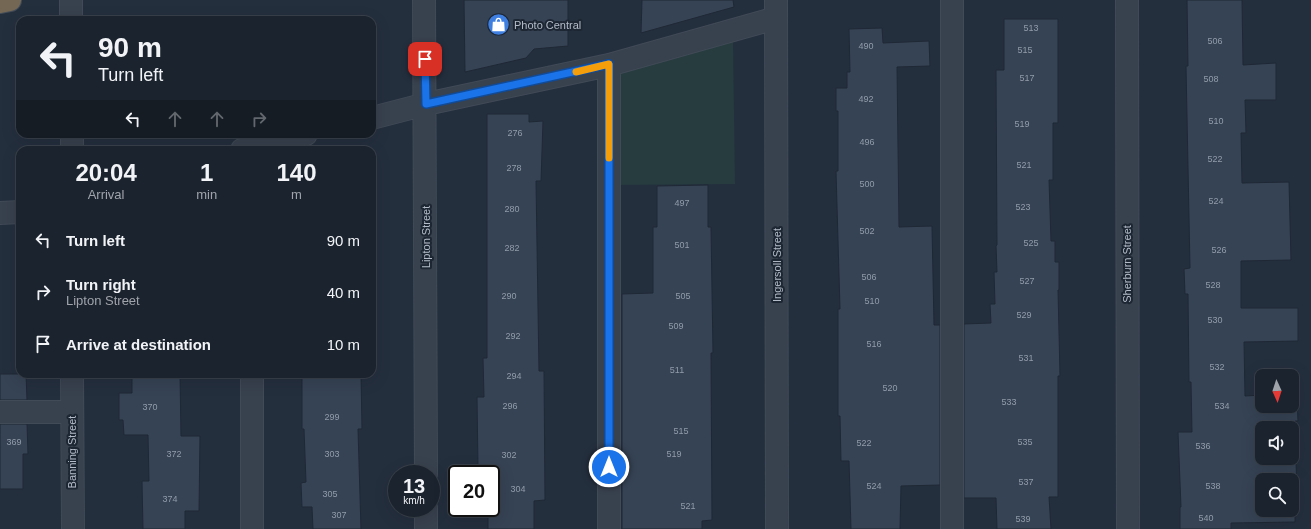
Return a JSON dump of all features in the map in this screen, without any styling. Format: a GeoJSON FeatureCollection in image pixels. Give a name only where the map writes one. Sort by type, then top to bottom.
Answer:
{"type":"FeatureCollection","features":[{"type":"Feature","properties":{"kind":"highway"},"geometry":{"type":"LineString","coordinates":[[0,2],[10,0]]}},
{"type":"Feature","properties":{"kind":"street"},"geometry":{"type":"LineString","coordinates":[[71,0],[71,16]]}},
{"type":"Feature","properties":{"kind":"street","name":"Lipton Street"},"geometry":{"type":"LineString","coordinates":[[424,0],[426,104],[426,465]]}},
{"type":"Feature","properties":{"kind":"street"},"geometry":{"type":"LineString","coordinates":[[952,0],[952,529]]}},
{"type":"Feature","properties":{"kind":"street","name":"Sherburn Street"},"geometry":{"type":"LineString","coordinates":[[1127,0],[1128,529]]}},
{"type":"Feature","properties":{"kind":"street"},"geometry":{"type":"LineString","coordinates":[[376,117],[426,104],[609,64],[776,9]]}},
{"type":"Feature","properties":{"kind":"street","name":"Ingersoll Street"},"geometry":{"type":"LineString","coordinates":[[776,9],[777,529]]}},
{"type":"Feature","properties":{"kind":"street"},"geometry":{"type":"LineString","coordinates":[[609,64],[609,529]]}},
{"type":"Feature","properties":{"kind":"street"},"geometry":{"type":"LineString","coordinates":[[260,146],[291,138]]}},
{"type":"Feature","properties":{"kind":"street"},"geometry":{"type":"LineString","coordinates":[[0,213],[16,212]]}},
{"type":"Feature","properties":{"kind":"street","name":"Banning Street"},"geometry":{"type":"LineString","coordinates":[[72,378],[73,529]]}},
{"type":"Feature","properties":{"kind":"street"},"geometry":{"type":"LineString","coordinates":[[252,378],[252,529]]}},
{"type":"Feature","properties":{"kind":"street"},"geometry":{"type":"LineString","coordinates":[[0,412],[72,412]]}},
{"type":"Feature","properties":{"kind":"street"},"geometry":{"type":"LineString","coordinates":[[426,517],[426,529]]}},
{"type":"Feature","properties":{"kind":"green space"},"geometry":{"type":"Polygon","coordinates":[[[733,42],[735,184],[613,185],[612,73],[733,42]]]}},
{"type":"Feature","properties":{"kind":"building","name":"Photo Central"},"geometry":{"type":"Polygon","coordinates":[[[464,0],[568,0],[568,46],[534,49],[526,58],[465,72],[464,0]]]}},
{"type":"Feature","properties":{"kind":"building"},"geometry":{"type":"Polygon","coordinates":[[[642,0],[733,0],[734,7],[641,33],[642,0]]]}},
{"type":"Feature","properties":{"kind":"building"},"geometry":{"type":"Polygon","coordinates":[[[1187,0],[1242,0],[1243,65],[1276,63],[1276,100],[1245,100],[1246,133],[1241,133],[1242,183],[1289,182],[1291,260],[1241,261],[1241,308],[1298,308],[1298,341],[1244,342],[1245,396],[1255,395],[1255,413],[1298,413],[1298,421],[1255,421],[1255,465],[1296,465],[1296,473],[1255,473],[1255,517],[1295,517],[1295,522],[1231,523],[1231,529],[1180,529],[1181,507],[1178,432],[1192,432],[1191,382],[1189,382],[1188,294],[1185,294],[1184,269],[1190,268],[1186,66],[1188,66],[1187,0]]]}},
{"type":"Feature","properties":{"kind":"building"},"geometry":{"type":"Polygon","coordinates":[[[1004,19],[1058,19],[1058,123],[1053,123],[1053,180],[1049,180],[1051,241],[1055,241],[1055,262],[1059,262],[1058,290],[1060,376],[1058,376],[1058,497],[1049,497],[1051,529],[997,529],[996,498],[964,498],[964,324],[991,323],[990,304],[995,304],[994,272],[997,272],[996,70],[1004,70],[1004,19]]]}},
{"type":"Feature","properties":{"kind":"building"},"geometry":{"type":"Polygon","coordinates":[[[882,28],[883,43],[929,41],[930,66],[897,67],[899,227],[932,226],[934,325],[940,325],[940,485],[901,486],[900,529],[851,529],[849,461],[841,461],[840,416],[838,416],[838,309],[840,309],[836,171],[838,171],[838,111],[836,111],[836,88],[847,88],[847,72],[850,72],[849,29],[882,28]]]}},
{"type":"Feature","properties":{"kind":"building"},"geometry":{"type":"Polygon","coordinates":[[[487,114],[529,114],[529,122],[543,121],[541,181],[536,181],[539,371],[544,371],[545,500],[534,501],[534,529],[488,529],[488,517],[500,517],[500,465],[478,465],[477,397],[484,397],[483,358],[487,358],[487,114]]]}},
{"type":"Feature","properties":{"kind":"building"},"geometry":{"type":"Polygon","coordinates":[[[708,185],[708,227],[711,227],[713,353],[711,353],[712,520],[702,521],[702,529],[622,529],[622,294],[653,293],[653,227],[657,227],[657,186],[708,185]]]}},
{"type":"Feature","properties":{"kind":"building"},"geometry":{"type":"Polygon","coordinates":[[[0,374],[16,374],[16,378],[26,378],[27,400],[0,400],[0,374]]]}},
{"type":"Feature","properties":{"kind":"building"},"geometry":{"type":"Polygon","coordinates":[[[132,378],[180,378],[181,436],[200,436],[199,511],[185,511],[185,529],[143,529],[142,481],[149,481],[148,435],[124,435],[123,420],[119,420],[119,393],[132,393],[132,378]]]}},
{"type":"Feature","properties":{"kind":"building"},"geometry":{"type":"Polygon","coordinates":[[[302,378],[361,378],[362,429],[358,429],[361,529],[313,529],[312,507],[302,507],[301,483],[306,482],[304,429],[302,429],[302,378]]]}},
{"type":"Feature","properties":{"kind":"building"},"geometry":{"type":"Polygon","coordinates":[[[0,424],[27,424],[28,454],[23,454],[23,489],[0,489],[0,424]]]}},
{"type":"Feature","properties":{"kind":"slow traffic"},"geometry":{"type":"LineString","coordinates":[[576,72],[609,64],[609,158]]}},
{"type":"Feature","properties":{"kind":"place","name":"Photo Central"},"geometry":{"type":"Point","coordinates":[499,25]}},
{"type":"Feature","properties":{"kind":"route"},"geometry":{"type":"LineString","coordinates":[[425,59],[426,104],[609,64],[609,467]]}}]}
